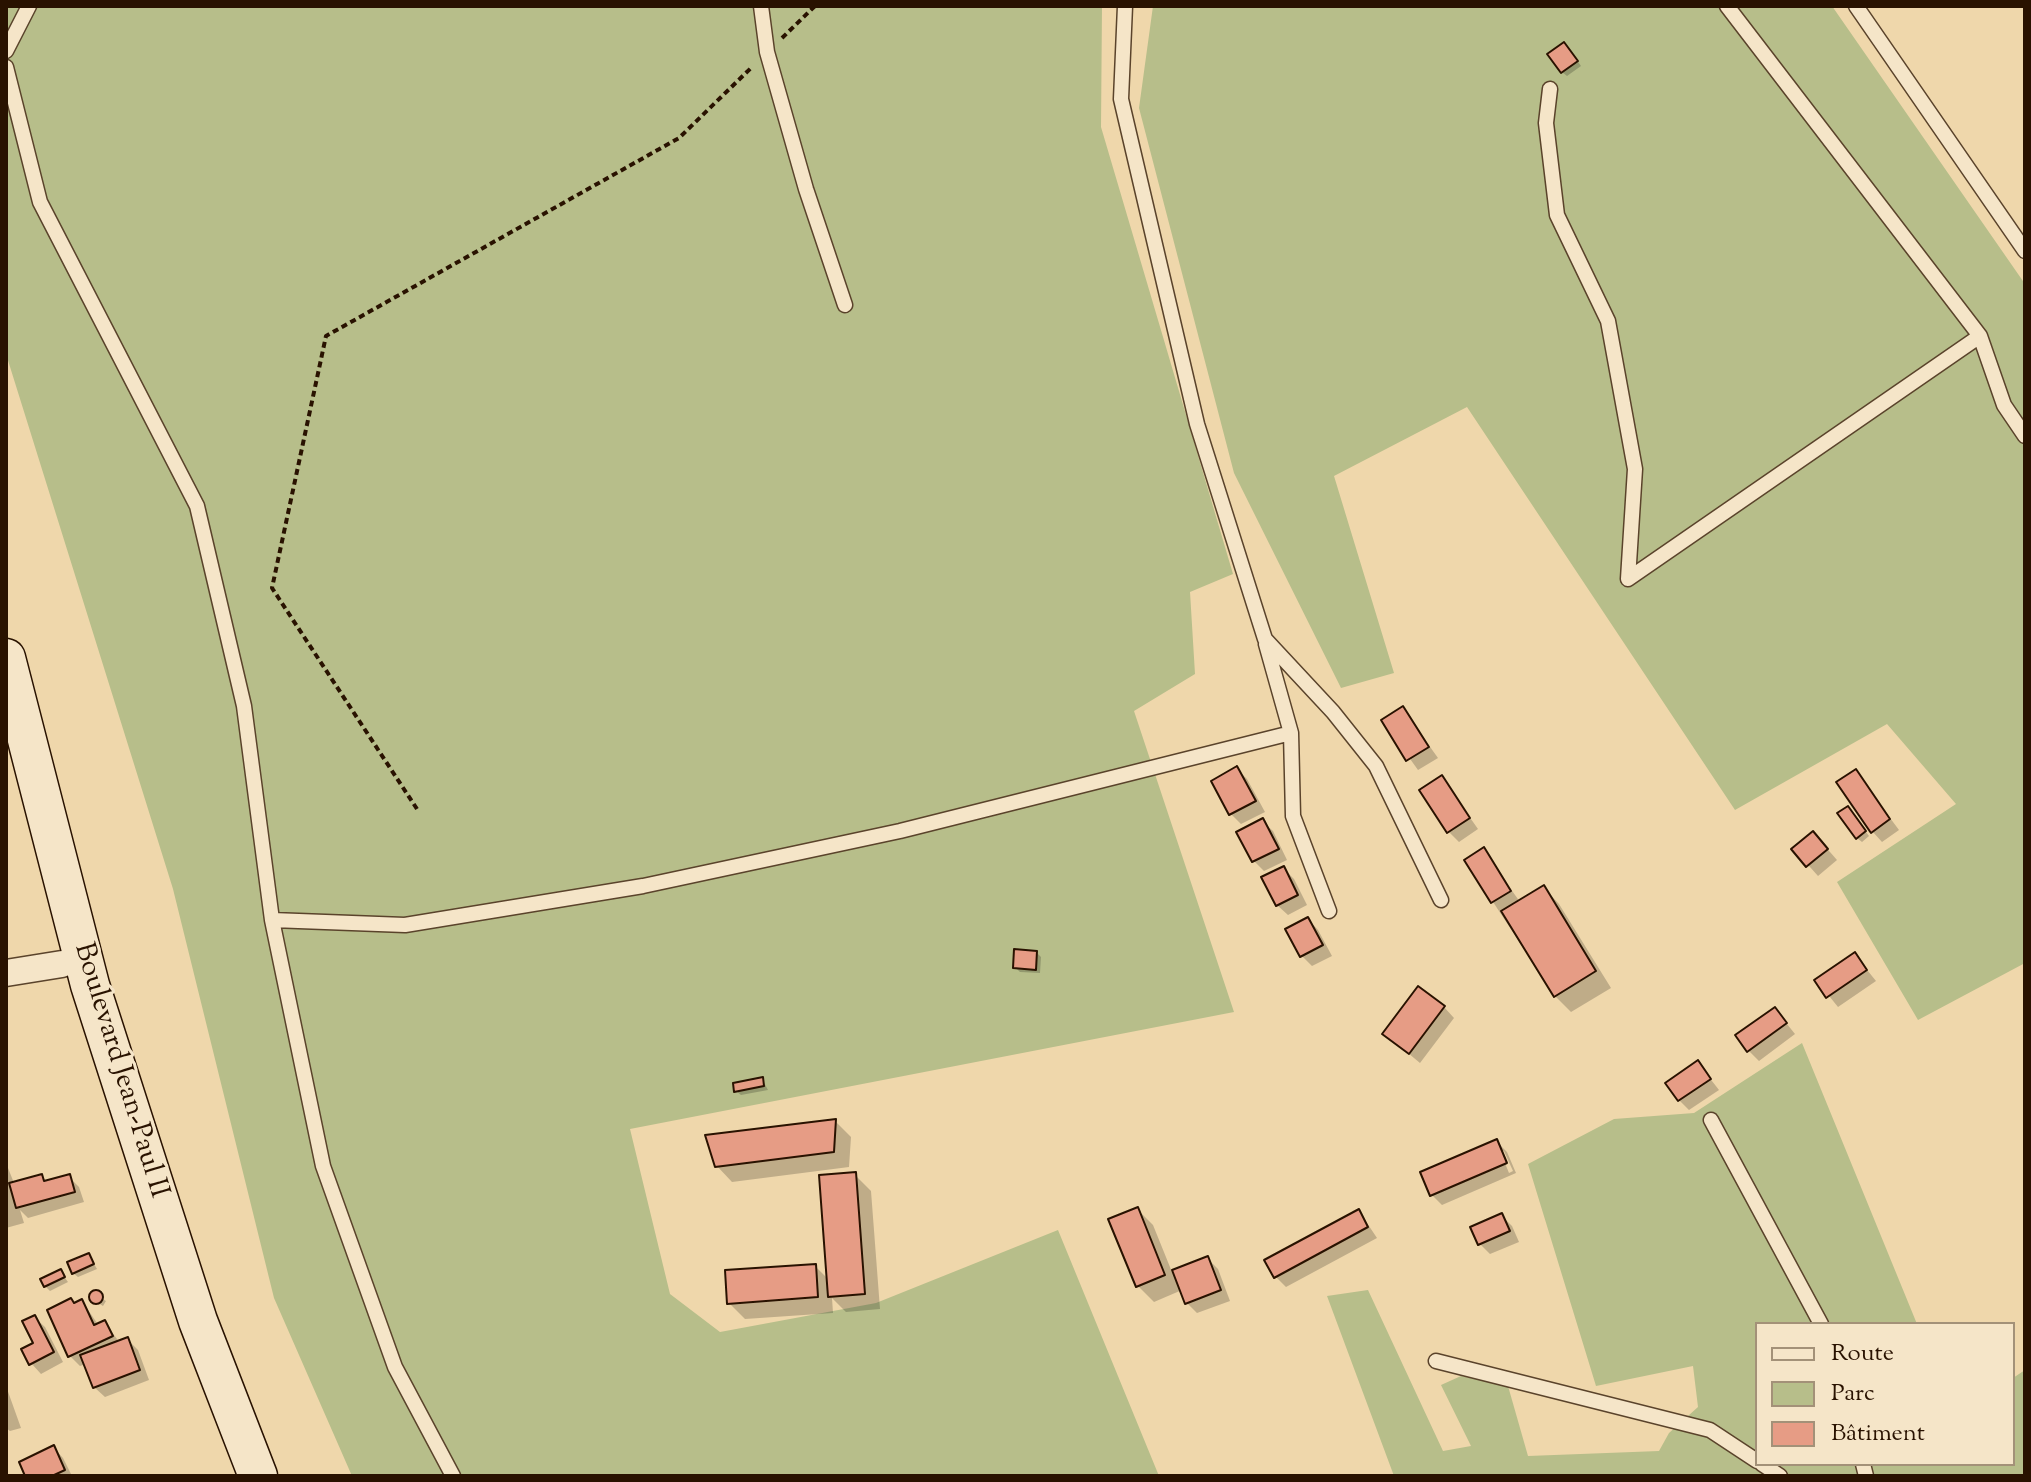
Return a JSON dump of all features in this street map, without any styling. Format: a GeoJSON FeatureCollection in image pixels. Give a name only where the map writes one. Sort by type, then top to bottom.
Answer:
{"type":"FeatureCollection","features":[{"type":"Feature","properties":{"kind":"main road","name":"Boulevard Jean-Paul II"},"geometry":{"type":"LineString","coordinates":[[6,658],[90,985],[198,1321],[258,1476]]}},
{"type":"Feature","properties":{"kind":"main road","name":"Boulevard Jean-Paul II"},"geometry":{"type":"LineString","coordinates":[[6,753],[62,964],[118,1157],[182,1345],[237,1476]]}},
{"type":"Feature","properties":{"kind":"street"},"geometry":{"type":"LineString","coordinates":[[6,973],[62,964]]}},
{"type":"Feature","properties":{"kind":"lane"},"geometry":{"type":"LineString","coordinates":[[6,51],[29,6]]}},
{"type":"Feature","properties":{"kind":"lane"},"geometry":{"type":"LineString","coordinates":[[761,6],[767,52],[806,189],[845,305]]}},
{"type":"Feature","properties":{"kind":"lane"},"geometry":{"type":"LineString","coordinates":[[1125,6],[1121,99],[1197,424],[1265,639],[1291,733],[1293,816],[1329,911]]}},
{"type":"Feature","properties":{"kind":"lane"},"geometry":{"type":"LineString","coordinates":[[1727,6],[1980,336],[2004,405],[2025,436]]}},
{"type":"Feature","properties":{"kind":"lane"},"geometry":{"type":"LineString","coordinates":[[1856,6],[2025,251]]}},
{"type":"Feature","properties":{"kind":"lane"},"geometry":{"type":"LineString","coordinates":[[6,67],[40,202],[197,506],[244,706],[272,920],[323,1166],[395,1367],[453,1476]]}},
{"type":"Feature","properties":{"kind":"lane"},"geometry":{"type":"LineString","coordinates":[[1550,89],[1546,123],[1557,215],[1608,321],[1635,469],[1628,579],[1980,336]]}},
{"type":"Feature","properties":{"kind":"lane"},"geometry":{"type":"LineString","coordinates":[[1265,639],[1333,712],[1376,766],[1441,900]]}},
{"type":"Feature","properties":{"kind":"lane"},"geometry":{"type":"LineString","coordinates":[[272,920],[405,925],[643,886],[900,831],[1291,733]]}},
{"type":"Feature","properties":{"kind":"lane"},"geometry":{"type":"LineString","coordinates":[[1711,1120],[1820,1322]]}},
{"type":"Feature","properties":{"kind":"lane"},"geometry":{"type":"LineString","coordinates":[[1436,1361],[1710,1430],[1755,1459]]}},
{"type":"Feature","properties":{"kind":"path"},"geometry":{"type":"LineString","coordinates":[[417,809],[272,588],[326,336],[679,138],[815,6]]}},
{"type":"Feature","properties":{"kind":"green space"},"geometry":{"type":"Polygon","coordinates":[[[6,6],[1102,6],[1101,127],[1233,574],[1190,592],[1195,674],[1134,711],[1234,1012],[630,1129],[670,1294],[720,1332],[876,1303],[1058,1230],[1159,1476],[352,1476],[274,1298],[173,889],[6,354],[6,6]]]}},
{"type":"Feature","properties":{"kind":"green space"},"geometry":{"type":"Polygon","coordinates":[[[1153,6],[1832,6],[2025,284],[2025,963],[1918,1020],[1837,882],[1956,804],[1887,724],[1735,810],[1467,407],[1334,476],[1394,673],[1341,688],[1234,473],[1139,108],[1153,6]]]}},
{"type":"Feature","properties":{"kind":"green space"},"geometry":{"type":"Polygon","coordinates":[[[1802,1043],[1916,1322],[1755,1322],[1755,1466],[2015,1466],[2015,1377],[2025,1370],[2025,1476],[1394,1476],[1327,1296],[1368,1290],[1443,1451],[1471,1446],[1441,1385],[1461,1376],[1508,1386],[1528,1456],[1659,1451],[1669,1433],[1698,1407],[1693,1366],[1596,1386],[1528,1164],[1614,1119],[1694,1113],[1802,1043]]]}},
{"type":"Feature","properties":{"kind":"building"},"geometry":{"type":"Polygon","coordinates":[[[1564,42],[1578,61],[1561,73],[1547,54],[1564,42]]]}},
{"type":"Feature","properties":{"kind":"building"},"geometry":{"type":"Polygon","coordinates":[[[1403,706],[1429,747],[1406,761],[1381,720],[1403,706]]]}},
{"type":"Feature","properties":{"kind":"building"},"geometry":{"type":"Polygon","coordinates":[[[1237,766],[1256,801],[1229,815],[1211,781],[1237,766]]]}},
{"type":"Feature","properties":{"kind":"building"},"geometry":{"type":"Polygon","coordinates":[[[1856,769],[1890,819],[1871,833],[1836,782],[1856,769]]]}},
{"type":"Feature","properties":{"kind":"building"},"geometry":{"type":"Polygon","coordinates":[[[1442,775],[1470,818],[1447,833],[1419,790],[1442,775]]]}},
{"type":"Feature","properties":{"kind":"building"},"geometry":{"type":"Polygon","coordinates":[[[1848,806],[1866,831],[1856,839],[1837,813],[1848,806]]]}},
{"type":"Feature","properties":{"kind":"building"},"geometry":{"type":"Polygon","coordinates":[[[1263,818],[1279,849],[1252,862],[1236,832],[1263,818]]]}},
{"type":"Feature","properties":{"kind":"building"},"geometry":{"type":"Polygon","coordinates":[[[1813,831],[1828,849],[1806,867],[1791,849],[1813,831]]]}},
{"type":"Feature","properties":{"kind":"building"},"geometry":{"type":"Polygon","coordinates":[[[1484,847],[1511,891],[1491,903],[1464,860],[1484,847]]]}},
{"type":"Feature","properties":{"kind":"building"},"geometry":{"type":"Polygon","coordinates":[[[1284,866],[1298,895],[1276,906],[1261,877],[1284,866]]]}},
{"type":"Feature","properties":{"kind":"building"},"geometry":{"type":"Polygon","coordinates":[[[1544,885],[1596,971],[1554,997],[1501,911],[1544,885]]]}},
{"type":"Feature","properties":{"kind":"building"},"geometry":{"type":"Polygon","coordinates":[[[1308,917],[1323,945],[1300,957],[1285,929],[1308,917]]]}},
{"type":"Feature","properties":{"kind":"building"},"geometry":{"type":"Polygon","coordinates":[[[1014,949],[1037,951],[1036,970],[1013,968],[1014,949]]]}},
{"type":"Feature","properties":{"kind":"building"},"geometry":{"type":"Polygon","coordinates":[[[1855,952],[1867,970],[1826,998],[1814,980],[1855,952]]]}},
{"type":"Feature","properties":{"kind":"building"},"geometry":{"type":"Polygon","coordinates":[[[1418,986],[1445,1006],[1409,1054],[1382,1034],[1418,986]]]}},
{"type":"Feature","properties":{"kind":"building"},"geometry":{"type":"Polygon","coordinates":[[[1775,1007],[1787,1023],[1747,1052],[1735,1035],[1775,1007]]]}},
{"type":"Feature","properties":{"kind":"building"},"geometry":{"type":"Polygon","coordinates":[[[1698,1060],[1711,1079],[1678,1101],[1665,1083],[1698,1060]]]}},
{"type":"Feature","properties":{"kind":"building"},"geometry":{"type":"Polygon","coordinates":[[[763,1077],[764,1086],[734,1092],[733,1083],[763,1077]]]}},
{"type":"Feature","properties":{"kind":"building"},"geometry":{"type":"Polygon","coordinates":[[[836,1119],[834,1152],[715,1167],[705,1135],[836,1119]]]}},
{"type":"Feature","properties":{"kind":"building"},"geometry":{"type":"Polygon","coordinates":[[[1497,1139],[1507,1163],[1430,1196],[1420,1172],[1497,1139]]]}},
{"type":"Feature","properties":{"kind":"building"},"geometry":{"type":"Polygon","coordinates":[[[856,1172],[865,1294],[828,1297],[819,1175],[856,1172]]]}},
{"type":"Feature","properties":{"kind":"building"},"geometry":{"type":"Polygon","coordinates":[[[42,1174],[44,1181],[70,1174],[75,1192],[16,1208],[9,1183],[42,1174]]]}},
{"type":"Feature","properties":{"kind":"building"},"geometry":{"type":"Polygon","coordinates":[[[1138,1207],[1165,1275],[1136,1287],[1108,1219],[1138,1207]]]}},
{"type":"Feature","properties":{"kind":"building"},"geometry":{"type":"Polygon","coordinates":[[[1359,1209],[1368,1227],[1274,1278],[1264,1260],[1359,1209]]]}},
{"type":"Feature","properties":{"kind":"building"},"geometry":{"type":"Polygon","coordinates":[[[1502,1213],[1510,1231],[1478,1245],[1470,1227],[1502,1213]]]}},
{"type":"Feature","properties":{"kind":"building"},"geometry":{"type":"Polygon","coordinates":[[[89,1253],[94,1264],[72,1274],[67,1262],[89,1253]]]}},
{"type":"Feature","properties":{"kind":"building"},"geometry":{"type":"Polygon","coordinates":[[[1208,1256],[1221,1290],[1185,1304],[1172,1270],[1208,1256]]]}},
{"type":"Feature","properties":{"kind":"building"},"geometry":{"type":"Polygon","coordinates":[[[816,1264],[818,1297],[727,1304],[725,1270],[816,1264]]]}},
{"type":"Feature","properties":{"kind":"building"},"geometry":{"type":"Polygon","coordinates":[[[61,1269],[65,1277],[44,1287],[40,1279],[61,1269]]]}},
{"type":"Feature","properties":{"kind":"building"},"geometry":{"type":"Polygon","coordinates":[[[96,1290],[103,1297],[96,1304],[89,1297],[96,1290]]]}},
{"type":"Feature","properties":{"kind":"building"},"geometry":{"type":"Polygon","coordinates":[[[71,1298],[74,1303],[82,1299],[94,1325],[105,1320],[113,1336],[68,1357],[47,1310],[71,1298]]]}},
{"type":"Feature","properties":{"kind":"building"},"geometry":{"type":"Polygon","coordinates":[[[35,1315],[54,1352],[29,1365],[21,1349],[33,1343],[22,1321],[35,1315]]]}},
{"type":"Feature","properties":{"kind":"building"},"geometry":{"type":"Polygon","coordinates":[[[128,1337],[140,1370],[93,1388],[80,1355],[128,1337]]]}},
{"type":"Feature","properties":{"kind":"building"},"geometry":{"type":"Polygon","coordinates":[[[54,1445],[65,1470],[52,1476],[25,1476],[19,1462],[54,1445]]]}}]}
